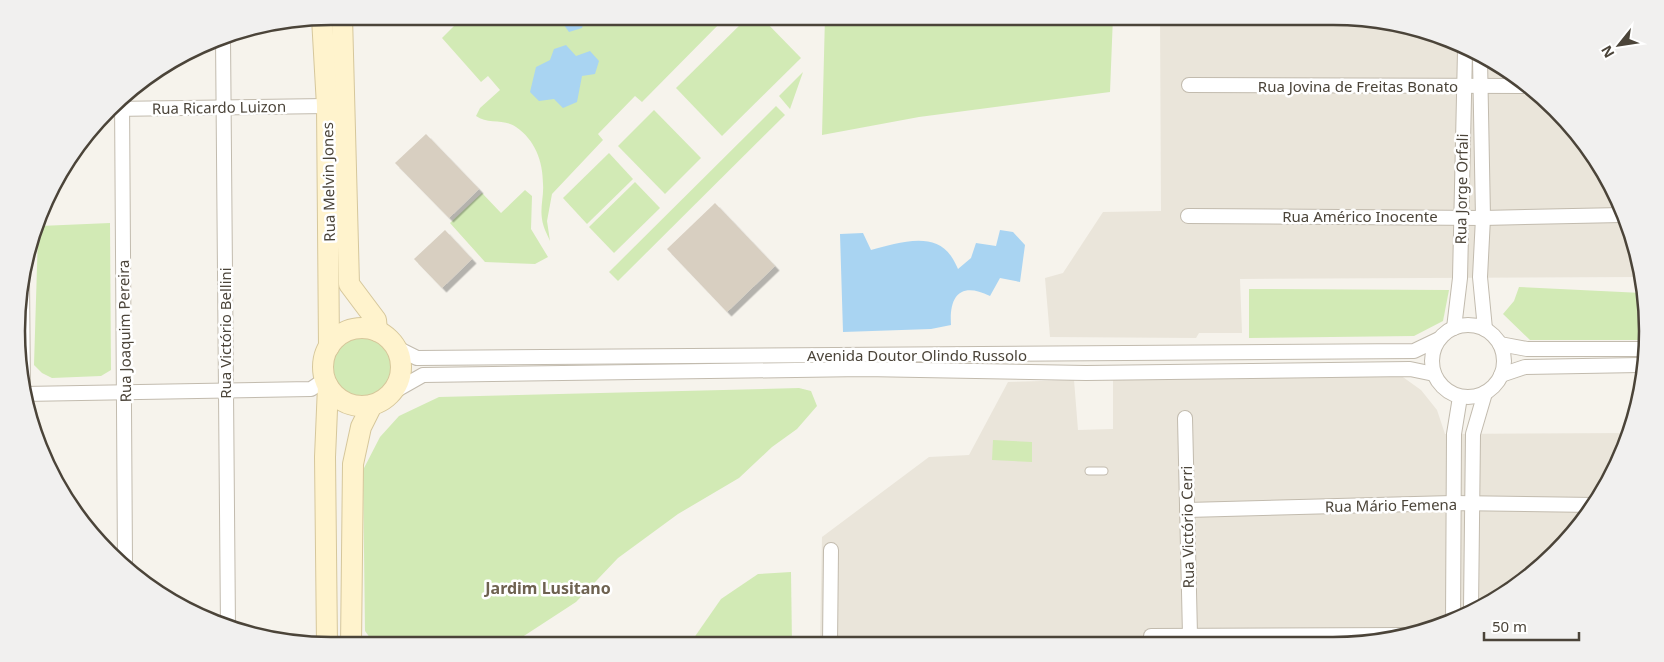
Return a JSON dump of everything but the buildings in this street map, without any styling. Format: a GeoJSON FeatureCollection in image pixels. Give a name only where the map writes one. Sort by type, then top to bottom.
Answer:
{"type":"FeatureCollection","features":[{"type":"Feature","properties":{"kind":"street","name":"Rua Melvin Jones"},"geometry":{"type":"LineString","coordinates":[[322,25],[327,106],[329,347]]}},
{"type":"Feature","properties":{"kind":"street","name":"Rua Melvin Jones"},"geometry":{"type":"LineString","coordinates":[[342,25],[349,284],[376,320],[377,332]]}},
{"type":"Feature","properties":{"kind":"street","name":"Rua Victório Bellini"},"geometry":{"type":"LineString","coordinates":[[223,45],[228,619]]}},
{"type":"Feature","properties":{"kind":"street","name":"Rua Jorge Orfali"},"geometry":{"type":"LineString","coordinates":[[1454,328],[1460,278],[1465,55]]}},
{"type":"Feature","properties":{"kind":"street","name":"Rua Jorge Orfali"},"geometry":{"type":"LineString","coordinates":[[1480,63],[1483,218],[1480,277],[1485,329]]}},
{"type":"Feature","properties":{"kind":"street","name":"Rua Jovina de Freitas Bonato"},"geometry":{"type":"LineString","coordinates":[[1189,86],[1516,86]]}},
{"type":"Feature","properties":{"kind":"street","name":"Rua Ricardo Luizon"},"geometry":{"type":"LineString","coordinates":[[125,105],[327,106]]}},
{"type":"Feature","properties":{"kind":"street","name":"Rua Joaquim Pereira"},"geometry":{"type":"LineString","coordinates":[[118,112],[125,393],[125,557]]}},
{"type":"Feature","properties":{"kind":"street","name":"Rua Américo Inocente"},"geometry":{"type":"LineString","coordinates":[[1188,216],[1460,216],[1483,218],[1616,215]]}},
{"type":"Feature","properties":{"kind":"street"},"geometry":{"type":"LineString","coordinates":[[1475,326],[1485,329],[1500,344],[1504,360],[1501,375],[1495,386],[1477,396],[1460,396],[1449,392],[1440,384],[1434,374],[1433,350],[1439,339],[1454,328],[1475,326]]}},
{"type":"Feature","properties":{"kind":"street"},"geometry":{"type":"LineString","coordinates":[[327,383],[336,396],[347,403],[360,406],[372,405],[384,400],[393,392],[399,381],[400,358],[395,346],[377,332],[356,329],[345,332],[329,347],[325,358],[327,383],[325,457],[327,637]]}},
{"type":"Feature","properties":{"kind":"street","name":"Avenida Doutor Olindo Russolo"},"geometry":{"type":"LineString","coordinates":[[395,346],[417,358],[950,355],[1414,351],[1439,339]]}},
{"type":"Feature","properties":{"kind":"street"},"geometry":{"type":"LineString","coordinates":[[1500,344],[1528,349],[1638,350]]}},
{"type":"Feature","properties":{"kind":"street"},"geometry":{"type":"LineString","coordinates":[[1093,354],[1093,373]]}},
{"type":"Feature","properties":{"kind":"street"},"geometry":{"type":"LineString","coordinates":[[950,355],[950,372]]}},
{"type":"Feature","properties":{"kind":"street"},"geometry":{"type":"LineString","coordinates":[[1501,375],[1525,367],[1637,365]]}},
{"type":"Feature","properties":{"kind":"street","name":"Avenida Doutor Olindo Russolo"},"geometry":{"type":"LineString","coordinates":[[393,392],[422,375],[864,369],[1093,373],[1410,368],[1434,374]]}},
{"type":"Feature","properties":{"kind":"street"},"geometry":{"type":"LineString","coordinates":[[31,393],[311,389],[327,383]]}},
{"type":"Feature","properties":{"kind":"street"},"geometry":{"type":"LineString","coordinates":[[1471,603],[1473,434],[1485,393]]}},
{"type":"Feature","properties":{"kind":"street"},"geometry":{"type":"LineString","coordinates":[[1453,612],[1454,434],[1460,396]]}},
{"type":"Feature","properties":{"kind":"street"},"geometry":{"type":"LineString","coordinates":[[351,637],[353,464],[361,427],[372,405]]}},
{"type":"Feature","properties":{"kind":"street","name":"Rua Victório Cerri"},"geometry":{"type":"LineString","coordinates":[[1185,418],[1190,635]]}},
{"type":"Feature","properties":{"kind":"street","name":"Rua Mário Femena"},"geometry":{"type":"LineString","coordinates":[[1187,510],[1453,503],[1584,505]]}},
{"type":"Feature","properties":{"kind":"street"},"geometry":{"type":"LineString","coordinates":[[830,637],[831,550]]}},
{"type":"Feature","properties":{"kind":"street"},"geometry":{"type":"LineString","coordinates":[[1151,636],[1371,634]]}},
{"type":"Feature","properties":{"kind":"lane"},"geometry":{"type":"LineString","coordinates":[[1089,471],[1104,471]]}},
{"type":"Feature","properties":{"kind":"shaded area"},"geometry":{"type":"Polygon","coordinates":[[[1160,25],[1333,25],[1373,28],[1412,35],[1450,48],[1486,66],[1535,101],[1563,129],[1598,178],[1623,233],[1634,277],[1240,279],[1242,333],[1199,333],[1196,338],[1050,337],[1045,278],[1063,273],[1103,212],[1161,211],[1160,25]]]}},
{"type":"Feature","properties":{"kind":"shaded area"},"geometry":{"type":"Polygon","coordinates":[[[1400,375],[1421,390],[1437,410],[1445,434],[1622,433],[1598,484],[1587,501],[1563,533],[1535,561],[1486,596],[1450,614],[1412,627],[1373,634],[1333,637],[820,637],[822,537],[929,457],[969,455],[1008,382],[1074,380],[1078,430],[1113,429],[1113,380],[1400,375]]]}},
{"type":"Feature","properties":{"kind":"green space"},"geometry":{"type":"Polygon","coordinates":[[[455,25],[718,25],[642,102],[635,96],[598,134],[603,140],[552,194],[547,221],[550,241],[542,219],[543,175],[537,152],[523,132],[511,124],[481,119],[476,116],[480,108],[500,90],[488,76],[481,82],[442,38],[455,25]]]}},
{"type":"Feature","properties":{"kind":"green space"},"geometry":{"type":"Polygon","coordinates":[[[740,25],[769,25],[801,58],[722,136],[676,88],[740,25]]]}},
{"type":"Feature","properties":{"kind":"green space"},"geometry":{"type":"Polygon","coordinates":[[[825,25],[1113,25],[1110,92],[919,117],[822,135],[825,25]]]}},
{"type":"Feature","properties":{"kind":"green space"},"geometry":{"type":"Polygon","coordinates":[[[803,72],[790,109],[779,96],[803,72]]]}},
{"type":"Feature","properties":{"kind":"green space"},"geometry":{"type":"Polygon","coordinates":[[[776,106],[785,115],[618,281],[609,272],[776,106]]]}},
{"type":"Feature","properties":{"kind":"green space"},"geometry":{"type":"Polygon","coordinates":[[[654,110],[701,158],[665,194],[618,146],[654,110]]]}},
{"type":"Feature","properties":{"kind":"green space"},"geometry":{"type":"Polygon","coordinates":[[[609,153],[633,179],[587,224],[563,198],[609,153]]]}},
{"type":"Feature","properties":{"kind":"green space"},"geometry":{"type":"Polygon","coordinates":[[[635,182],[660,208],[614,253],[589,227],[635,182]]]}},
{"type":"Feature","properties":{"kind":"green space"},"geometry":{"type":"Polygon","coordinates":[[[525,190],[532,196],[531,229],[548,257],[535,264],[485,262],[450,223],[482,193],[501,213],[525,190]]]}},
{"type":"Feature","properties":{"kind":"green space"},"geometry":{"type":"Polygon","coordinates":[[[110,223],[111,370],[101,376],[52,378],[42,373],[34,365],[38,243],[44,226],[110,223]]]}},
{"type":"Feature","properties":{"kind":"green space"},"geometry":{"type":"Polygon","coordinates":[[[1519,287],[1636,293],[1639,340],[1530,340],[1503,314],[1514,301],[1519,287]]]}},
{"type":"Feature","properties":{"kind":"green space"},"geometry":{"type":"Polygon","coordinates":[[[1249,289],[1449,290],[1443,321],[1414,336],[1249,338],[1249,289]]]}},
{"type":"Feature","properties":{"kind":"green space"},"geometry":{"type":"Polygon","coordinates":[[[362,335],[375,338],[385,345],[392,355],[395,368],[392,381],[385,391],[375,398],[362,401],[349,398],[339,391],[332,381],[329,368],[332,355],[339,345],[349,338],[362,335]]]}},
{"type":"Feature","properties":{"kind":"green space"},"geometry":{"type":"Polygon","coordinates":[[[799,388],[811,391],[817,406],[797,429],[772,447],[739,478],[678,514],[618,558],[576,602],[522,637],[369,637],[365,631],[363,470],[380,437],[399,416],[439,397],[799,388]]]}},
{"type":"Feature","properties":{"kind":"green space"},"geometry":{"type":"Polygon","coordinates":[[[993,440],[1032,442],[1032,462],[992,460],[993,440]]]}},
{"type":"Feature","properties":{"kind":"green space"},"geometry":{"type":"Polygon","coordinates":[[[791,572],[792,637],[695,637],[721,599],[758,574],[791,572]]]}},
{"type":"Feature","properties":{"kind":"water"},"geometry":{"type":"Polygon","coordinates":[[[564,25],[583,25],[582,28],[569,32],[564,25]]]}},
{"type":"Feature","properties":{"kind":"water"},"geometry":{"type":"Polygon","coordinates":[[[566,45],[576,56],[590,51],[599,61],[595,74],[582,76],[577,102],[563,108],[554,99],[539,101],[530,92],[536,67],[550,60],[554,49],[566,45]]]}},
{"type":"Feature","properties":{"kind":"water"},"geometry":{"type":"Polygon","coordinates":[[[1000,230],[1013,232],[1025,245],[1020,282],[1000,278],[990,296],[971,290],[959,294],[952,306],[951,325],[931,329],[843,332],[840,234],[863,233],[871,250],[903,242],[924,241],[934,243],[951,256],[958,269],[971,258],[976,243],[996,246],[1000,230]]]}},
{"type":"Feature","properties":{"kind":"district","name":"Jardim Lusitano"},"geometry":{"type":"Point","coordinates":[548,588]}}]}
